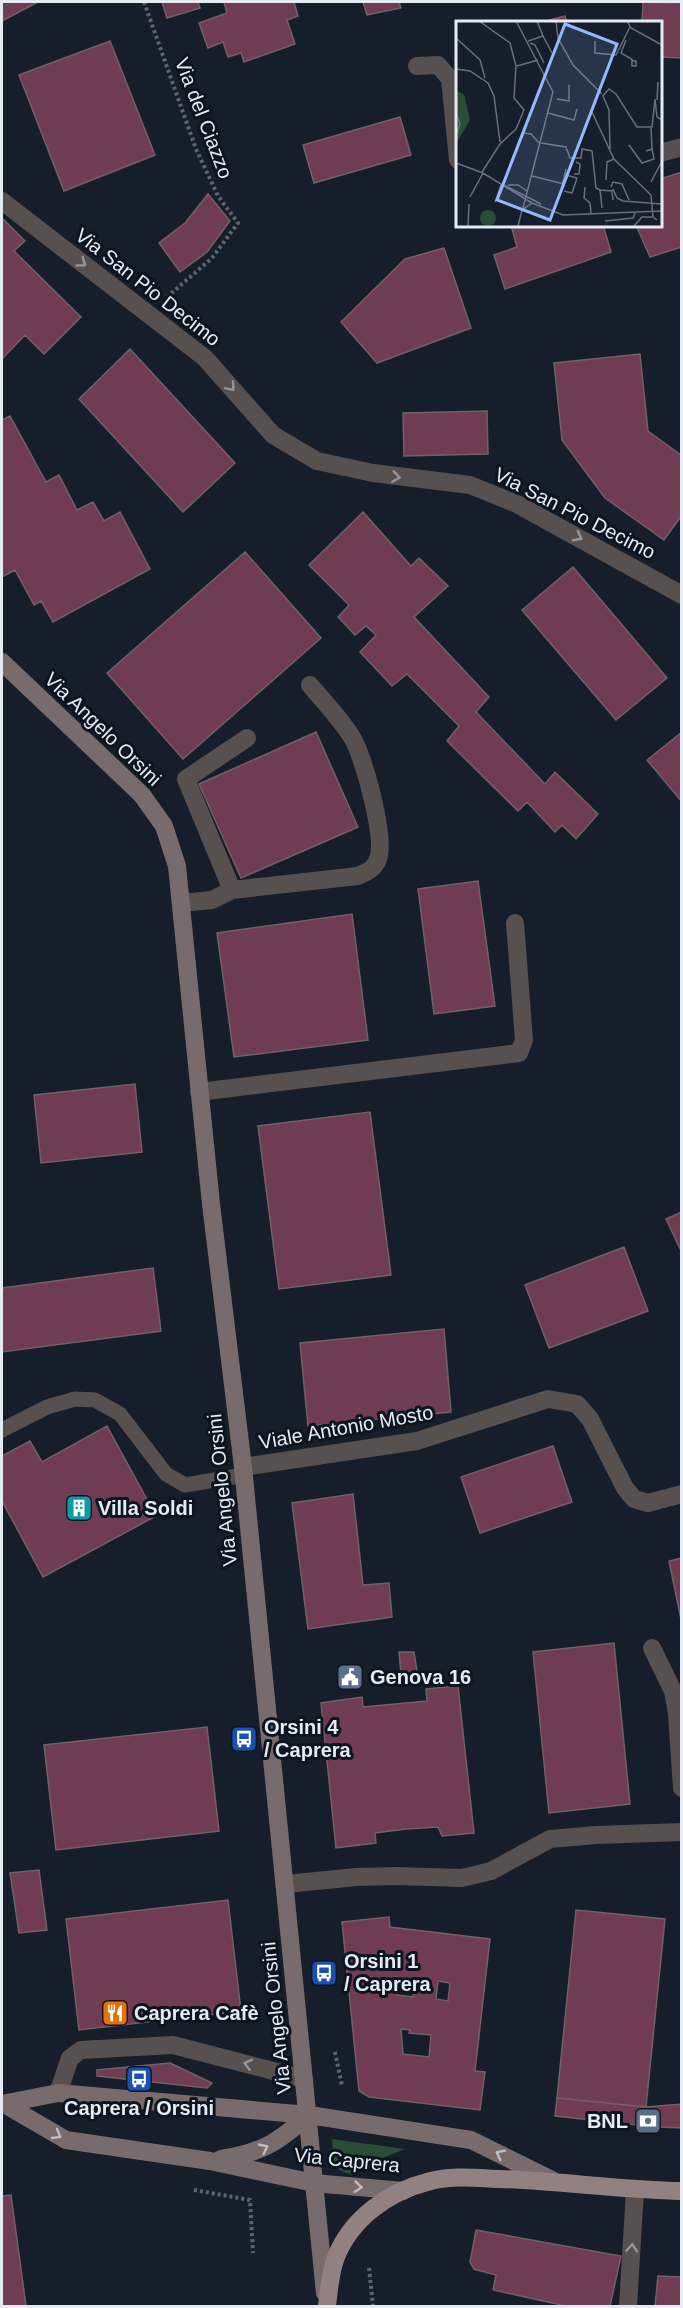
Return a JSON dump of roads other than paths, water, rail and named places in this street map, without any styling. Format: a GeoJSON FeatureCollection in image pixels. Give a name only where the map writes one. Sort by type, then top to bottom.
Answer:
{"type":"FeatureCollection","features":[{"type":"Feature","properties":{"kind":"main road","name":"Via Caprera"},"geometry":{"type":"LineString","coordinates":[[403,2191],[427,2182],[453,2177],[552,2180],[635,2190],[681,2191]]}},
{"type":"Feature","properties":{"kind":"main road"},"geometry":{"type":"LineString","coordinates":[[327,2306],[336,2258],[351,2231],[374,2206],[403,2191]]}},
{"type":"Feature","properties":{"kind":"street"},"geometry":{"type":"LineString","coordinates":[[417,66],[438,65],[450,79],[456,140]]}},
{"type":"Feature","properties":{"kind":"street"},"geometry":{"type":"LineString","coordinates":[[662,152],[681,147]]}},
{"type":"Feature","properties":{"kind":"street","name":"Via San Pio Decimo"},"geometry":{"type":"LineString","coordinates":[[2,201],[205,358],[273,435],[317,460],[373,473],[470,485],[517,504],[681,595]]}},
{"type":"Feature","properties":{"kind":"street","name":"Via Angelo Orsini"},"geometry":{"type":"LineString","coordinates":[[2,662],[142,795],[164,826],[177,866],[211,1204],[244,1471],[327,2306]]}},
{"type":"Feature","properties":{"kind":"street"},"geometry":{"type":"LineString","coordinates":[[182,903],[212,900],[232,890],[358,876],[372,869],[378,860],[380,848],[371,788],[353,739],[310,685]]}},
{"type":"Feature","properties":{"kind":"street","name":"Via Angelo Orsini"},"geometry":{"type":"LineString","coordinates":[[232,890],[186,779],[247,738]]}},
{"type":"Feature","properties":{"kind":"street"},"geometry":{"type":"LineString","coordinates":[[199,1092],[519,1053],[524,1040],[515,923]]}},
{"type":"Feature","properties":{"kind":"street","name":"Viale Antonio Mosto"},"geometry":{"type":"LineString","coordinates":[[244,1471],[417,1441],[548,1400],[577,1404],[590,1419],[625,1488],[634,1499],[648,1503],[681,1494]]}},
{"type":"Feature","properties":{"kind":"street"},"geometry":{"type":"LineString","coordinates":[[651,1648],[677,1690],[681,1788]]}},
{"type":"Feature","properties":{"kind":"street"},"geometry":{"type":"LineString","coordinates":[[286,1884],[376,1876],[462,1878],[491,1871],[550,1839],[596,1834],[681,1832]]}},
{"type":"Feature","properties":{"kind":"street"},"geometry":{"type":"LineString","coordinates":[[58,2093],[70,2058],[81,2050],[173,2045],[304,2079]]}},
{"type":"Feature","properties":{"kind":"street","name":"Via Caprera"},"geometry":{"type":"LineString","coordinates":[[4,2105],[58,2093],[309,2115],[471,2140],[552,2180]]}},
{"type":"Feature","properties":{"kind":"street","name":"Via Caprera"},"geometry":{"type":"LineString","coordinates":[[4,2105],[66,2140],[210,2161],[314,2183],[403,2191]]}},
{"type":"Feature","properties":{"kind":"street","name":"Via Caprera"},"geometry":{"type":"LineString","coordinates":[[210,2161],[240,2157],[264,2149],[287,2134],[309,2115]]}},
{"type":"Feature","properties":{"kind":"street"},"geometry":{"type":"LineString","coordinates":[[628,2307],[635,2190]]}},
{"type":"Feature","properties":{"kind":"lane"},"geometry":{"type":"LineString","coordinates":[[2,1430],[47,1407],[75,1399],[95,1400],[120,1414],[166,1474],[185,1485],[244,1471]]}},
{"type":"Feature","properties":{"kind":"place","name":"Villa Soldi"},"geometry":{"type":"Point","coordinates":[79,1508]}},
{"type":"Feature","properties":{"kind":"place","name":"Genova 16"},"geometry":{"type":"Point","coordinates":[350,1677]}},
{"type":"Feature","properties":{"kind":"place","name":"Orsini 4 / Caprera"},"geometry":{"type":"Point","coordinates":[244,1739]}},
{"type":"Feature","properties":{"kind":"place","name":"Orsini 1 / Caprera"},"geometry":{"type":"Point","coordinates":[324,1973]}},
{"type":"Feature","properties":{"kind":"place","name":"Caprera Cafè"},"geometry":{"type":"Point","coordinates":[115,2013]}},
{"type":"Feature","properties":{"kind":"place","name":"Caprera / Orsini"},"geometry":{"type":"Point","coordinates":[139,2079]}},
{"type":"Feature","properties":{"kind":"place","name":"BNL"},"geometry":{"type":"Point","coordinates":[648,2121]}}]}
